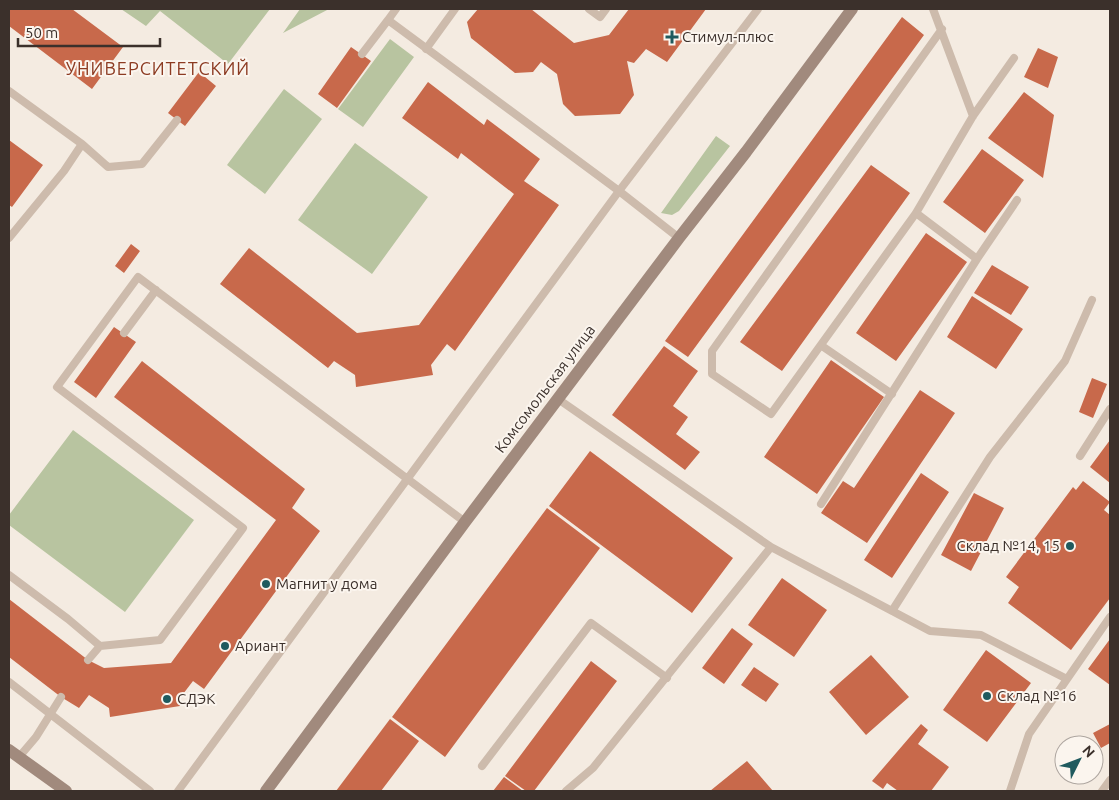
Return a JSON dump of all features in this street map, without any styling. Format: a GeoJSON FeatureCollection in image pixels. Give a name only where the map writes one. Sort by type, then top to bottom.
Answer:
{"type":"FeatureCollection","features":[{"type":"Feature","properties":{"kind":"main road","name":"Комсомольская улица"},"geometry":{"type":"LineString","coordinates":[[266,791],[465,522],[852,9]]}},
{"type":"Feature","properties":{"kind":"main road"},"geometry":{"type":"LineString","coordinates":[[14,754],[66,791]]}},
{"type":"Feature","properties":{"kind":"lane"},"geometry":{"type":"LineString","coordinates":[[362,54],[396,9]]}},
{"type":"Feature","properties":{"kind":"lane"},"geometry":{"type":"LineString","coordinates":[[426,49],[455,9]]}},
{"type":"Feature","properties":{"kind":"lane"},"geometry":{"type":"LineString","coordinates":[[589,9],[600,17],[606,9]]}},
{"type":"Feature","properties":{"kind":"lane"},"geometry":{"type":"LineString","coordinates":[[178,791],[619,191],[758,9]]}},
{"type":"Feature","properties":{"kind":"lane"},"geometry":{"type":"LineString","coordinates":[[933,9],[973,116]]}},
{"type":"Feature","properties":{"kind":"lane"},"geometry":{"type":"LineString","coordinates":[[388,20],[619,191],[679,238]]}},
{"type":"Feature","properties":{"kind":"lane"},"geometry":{"type":"LineString","coordinates":[[942,29],[712,351],[712,374],[771,414],[822,346],[916,213],[973,116],[1014,58]]}},
{"type":"Feature","properties":{"kind":"lane"},"geometry":{"type":"LineString","coordinates":[[9,91],[82,144],[108,167],[142,164],[177,120]]}},
{"type":"Feature","properties":{"kind":"lane"},"geometry":{"type":"LineString","coordinates":[[9,238],[64,171],[82,144]]}},
{"type":"Feature","properties":{"kind":"lane"},"geometry":{"type":"LineString","coordinates":[[821,504],[977,259],[1017,200]]}},
{"type":"Feature","properties":{"kind":"lane"},"geometry":{"type":"LineString","coordinates":[[916,213],[977,259]]}},
{"type":"Feature","properties":{"kind":"lane"},"geometry":{"type":"LineString","coordinates":[[88,660],[100,646],[160,640],[243,528],[57,387],[138,276],[465,522]]}},
{"type":"Feature","properties":{"kind":"lane"},"geometry":{"type":"LineString","coordinates":[[124,333],[156,290]]}},
{"type":"Feature","properties":{"kind":"lane"},"geometry":{"type":"LineString","coordinates":[[892,611],[990,457],[1065,361],[1092,300]]}},
{"type":"Feature","properties":{"kind":"lane"},"geometry":{"type":"LineString","coordinates":[[822,346],[892,394]]}},
{"type":"Feature","properties":{"kind":"lane"},"geometry":{"type":"LineString","coordinates":[[558,399],[771,547],[930,631],[981,635],[1067,679]]}},
{"type":"Feature","properties":{"kind":"lane"},"geometry":{"type":"LineString","coordinates":[[1080,456],[1110,409]]}},
{"type":"Feature","properties":{"kind":"lane"},"geometry":{"type":"LineString","coordinates":[[566,791],[593,768],[771,547]]}},
{"type":"Feature","properties":{"kind":"lane"},"geometry":{"type":"LineString","coordinates":[[9,575],[68,619],[100,646]]}},
{"type":"Feature","properties":{"kind":"lane"},"geometry":{"type":"LineString","coordinates":[[1010,791],[1029,734],[1110,617]]}},
{"type":"Feature","properties":{"kind":"lane"},"geometry":{"type":"LineString","coordinates":[[482,766],[591,623],[667,678]]}},
{"type":"Feature","properties":{"kind":"lane"},"geometry":{"type":"LineString","coordinates":[[9,682],[150,791]]}},
{"type":"Feature","properties":{"kind":"lane"},"geometry":{"type":"LineString","coordinates":[[14,754],[36,737],[61,697]]}},
{"type":"Feature","properties":{"kind":"lane"},"geometry":{"type":"LineString","coordinates":[[1102,791],[1110,780]]}},
{"type":"Feature","properties":{"kind":"green space"},"geometry":{"type":"Polygon","coordinates":[[[121,9],[270,9],[228,64],[160,11],[146,26],[121,9]]]}},
{"type":"Feature","properties":{"kind":"green space"},"geometry":{"type":"Polygon","coordinates":[[[300,9],[329,9],[283,33],[300,9]]]}},
{"type":"Feature","properties":{"kind":"green space"},"geometry":{"type":"Polygon","coordinates":[[[390,39],[414,57],[363,127],[338,109],[390,39]]]}},
{"type":"Feature","properties":{"kind":"green space"},"geometry":{"type":"Polygon","coordinates":[[[284,89],[322,119],[265,194],[227,165],[284,89]]]}},
{"type":"Feature","properties":{"kind":"green space"},"geometry":{"type":"Polygon","coordinates":[[[716,136],[730,146],[679,211],[672,215],[661,213],[716,136]]]}},
{"type":"Feature","properties":{"kind":"green space"},"geometry":{"type":"Polygon","coordinates":[[[355,143],[428,197],[372,274],[298,220],[355,143]]]}},
{"type":"Feature","properties":{"kind":"green space"},"geometry":{"type":"Polygon","coordinates":[[[73,430],[194,520],[125,612],[9,525],[9,515],[73,430]]]}},
{"type":"Feature","properties":{"kind":"building"},"geometry":{"type":"Polygon","coordinates":[[[9,9],[72,9],[123,47],[92,89],[9,26],[9,9]]]}},
{"type":"Feature","properties":{"kind":"building"},"geometry":{"type":"Polygon","coordinates":[[[478,9],[531,9],[574,43],[609,35],[629,9],[706,9],[667,62],[646,49],[634,63],[627,61],[634,95],[620,114],[575,116],[563,104],[557,74],[541,62],[533,72],[515,73],[471,38],[467,22],[478,9]]]}},
{"type":"Feature","properties":{"kind":"building"},"geometry":{"type":"Polygon","coordinates":[[[902,17],[924,35],[688,357],[665,341],[902,17]]]}},
{"type":"Feature","properties":{"kind":"building"},"geometry":{"type":"Polygon","coordinates":[[[351,47],[371,61],[337,108],[318,94],[351,47]]]}},
{"type":"Feature","properties":{"kind":"building"},"geometry":{"type":"Polygon","coordinates":[[[1038,48],[1058,57],[1048,88],[1024,77],[1038,48]]]}},
{"type":"Feature","properties":{"kind":"building"},"geometry":{"type":"Polygon","coordinates":[[[199,72],[216,86],[185,126],[168,113],[199,72]]]}},
{"type":"Feature","properties":{"kind":"building"},"geometry":{"type":"Polygon","coordinates":[[[428,82],[484,125],[487,119],[540,159],[524,181],[559,205],[455,351],[447,344],[431,365],[433,375],[356,387],[355,375],[334,361],[328,368],[220,284],[249,248],[357,333],[419,325],[514,194],[461,153],[458,159],[402,118],[428,82]]]}},
{"type":"Feature","properties":{"kind":"building"},"geometry":{"type":"Polygon","coordinates":[[[1024,92],[1054,115],[1043,178],[988,138],[1024,92]]]}},
{"type":"Feature","properties":{"kind":"building"},"geometry":{"type":"Polygon","coordinates":[[[9,140],[43,165],[12,207],[9,205],[9,140]]]}},
{"type":"Feature","properties":{"kind":"building"},"geometry":{"type":"Polygon","coordinates":[[[982,149],[1024,180],[985,233],[943,202],[982,149]]]}},
{"type":"Feature","properties":{"kind":"building"},"geometry":{"type":"Polygon","coordinates":[[[871,165],[910,193],[782,371],[740,342],[871,165]]]}},
{"type":"Feature","properties":{"kind":"building"},"geometry":{"type":"Polygon","coordinates":[[[926,233],[967,262],[896,361],[856,333],[926,233]]]}},
{"type":"Feature","properties":{"kind":"building"},"geometry":{"type":"Polygon","coordinates":[[[131,244],[140,251],[124,273],[115,266],[131,244]]]}},
{"type":"Feature","properties":{"kind":"building"},"geometry":{"type":"Polygon","coordinates":[[[992,265],[1029,287],[1011,315],[974,293],[992,265]]]}},
{"type":"Feature","properties":{"kind":"building"},"geometry":{"type":"Polygon","coordinates":[[[972,296],[1023,329],[996,369],[947,337],[972,296]]]}},
{"type":"Feature","properties":{"kind":"building"},"geometry":{"type":"Polygon","coordinates":[[[114,327],[136,342],[96,398],[74,382],[114,327]]]}},
{"type":"Feature","properties":{"kind":"building"},"geometry":{"type":"Polygon","coordinates":[[[664,346],[698,371],[673,406],[688,417],[676,434],[700,452],[685,470],[612,415],[664,346]]]}},
{"type":"Feature","properties":{"kind":"building"},"geometry":{"type":"Polygon","coordinates":[[[831,360],[884,397],[817,494],[764,457],[831,360]]]}},
{"type":"Feature","properties":{"kind":"building"},"geometry":{"type":"Polygon","coordinates":[[[142,361],[305,489],[292,508],[320,531],[204,689],[193,681],[180,698],[180,706],[110,717],[109,708],[89,695],[79,708],[61,697],[9,657],[9,599],[88,660],[104,668],[171,663],[276,520],[114,397],[142,361]]]}},
{"type":"Feature","properties":{"kind":"building"},"geometry":{"type":"Polygon","coordinates":[[[1092,378],[1107,384],[1093,418],[1079,412],[1092,378]]]}},
{"type":"Feature","properties":{"kind":"building"},"geometry":{"type":"Polygon","coordinates":[[[920,390],[955,413],[867,543],[821,513],[843,481],[854,488],[920,390]]]}},
{"type":"Feature","properties":{"kind":"building"},"geometry":{"type":"Polygon","coordinates":[[[1110,440],[1110,483],[1090,467],[1110,440]]]}},
{"type":"Feature","properties":{"kind":"building"},"geometry":{"type":"Polygon","coordinates":[[[590,451],[733,558],[692,613],[549,506],[590,451]]]}},
{"type":"Feature","properties":{"kind":"building"},"geometry":{"type":"Polygon","coordinates":[[[921,473],[949,492],[892,578],[864,560],[921,473]]]}},
{"type":"Feature","properties":{"kind":"building","name":"Склад №14, 15"},"geometry":{"type":"Polygon","coordinates":[[[1083,481],[1110,502],[1104,510],[1110,515],[1110,598],[1071,650],[1008,603],[1019,587],[1006,577],[1073,487],[1076,490],[1083,481]]]}},
{"type":"Feature","properties":{"kind":"building"},"geometry":{"type":"Polygon","coordinates":[[[974,493],[1004,508],[971,571],[941,555],[974,493]]]}},
{"type":"Feature","properties":{"kind":"building"},"geometry":{"type":"Polygon","coordinates":[[[547,508],[600,548],[445,757],[392,717],[547,508]]]}},
{"type":"Feature","properties":{"kind":"building"},"geometry":{"type":"Polygon","coordinates":[[[782,578],[827,610],[794,657],[748,625],[782,578]]]}},
{"type":"Feature","properties":{"kind":"building"},"geometry":{"type":"Polygon","coordinates":[[[732,628],[753,644],[724,684],[702,668],[732,628]]]}},
{"type":"Feature","properties":{"kind":"building"},"geometry":{"type":"Polygon","coordinates":[[[1110,639],[1110,685],[1088,669],[1110,639]]]}},
{"type":"Feature","properties":{"kind":"building","name":"Склад №16"},"geometry":{"type":"Polygon","coordinates":[[[986,650],[1031,683],[987,742],[943,710],[986,650]]]}},
{"type":"Feature","properties":{"kind":"building"},"geometry":{"type":"Polygon","coordinates":[[[871,655],[909,697],[866,735],[829,692],[871,655]]]}},
{"type":"Feature","properties":{"kind":"building"},"geometry":{"type":"Polygon","coordinates":[[[591,661],[617,681],[534,791],[526,791],[505,776],[591,661]]]}},
{"type":"Feature","properties":{"kind":"building"},"geometry":{"type":"Polygon","coordinates":[[[754,667],[779,684],[766,702],[741,685],[754,667]]]}},
{"type":"Feature","properties":{"kind":"building"},"geometry":{"type":"Polygon","coordinates":[[[390,719],[419,741],[381,791],[336,791],[390,719]]]}},
{"type":"Feature","properties":{"kind":"building"},"geometry":{"type":"Polygon","coordinates":[[[921,724],[928,730],[918,744],[949,767],[931,791],[898,791],[887,783],[883,789],[872,781],[921,724]]]}},
{"type":"Feature","properties":{"kind":"building"},"geometry":{"type":"Polygon","coordinates":[[[1110,724],[1110,743],[1104,746],[1104,735],[1094,735],[1093,733],[1110,724]]]}},
{"type":"Feature","properties":{"kind":"building"},"geometry":{"type":"Polygon","coordinates":[[[747,761],[773,791],[710,791],[747,761]]]}},
{"type":"Feature","properties":{"kind":"building"},"geometry":{"type":"Polygon","coordinates":[[[504,777],[523,791],[493,791],[504,777]]]}},
{"type":"Feature","properties":{"kind":"place","name":"Стимул-плюс"},"geometry":{"type":"Point","coordinates":[672,37]}},
{"type":"Feature","properties":{"kind":"place","name":"Склад №14, 15"},"geometry":{"type":"Point","coordinates":[1070,546]}},
{"type":"Feature","properties":{"kind":"place","name":"Магнит у дома"},"geometry":{"type":"Point","coordinates":[266,584]}},
{"type":"Feature","properties":{"kind":"place","name":"Ариант"},"geometry":{"type":"Point","coordinates":[225,646]}},
{"type":"Feature","properties":{"kind":"place","name":"Склад №16"},"geometry":{"type":"Point","coordinates":[987,696]}},
{"type":"Feature","properties":{"kind":"place","name":"СДЭК"},"geometry":{"type":"Point","coordinates":[167,699]}},
{"type":"Feature","properties":{"kind":"district","name":"УНИВЕРСИТЕТСКИЙ"},"geometry":{"type":"Point","coordinates":[158,69]}}]}
